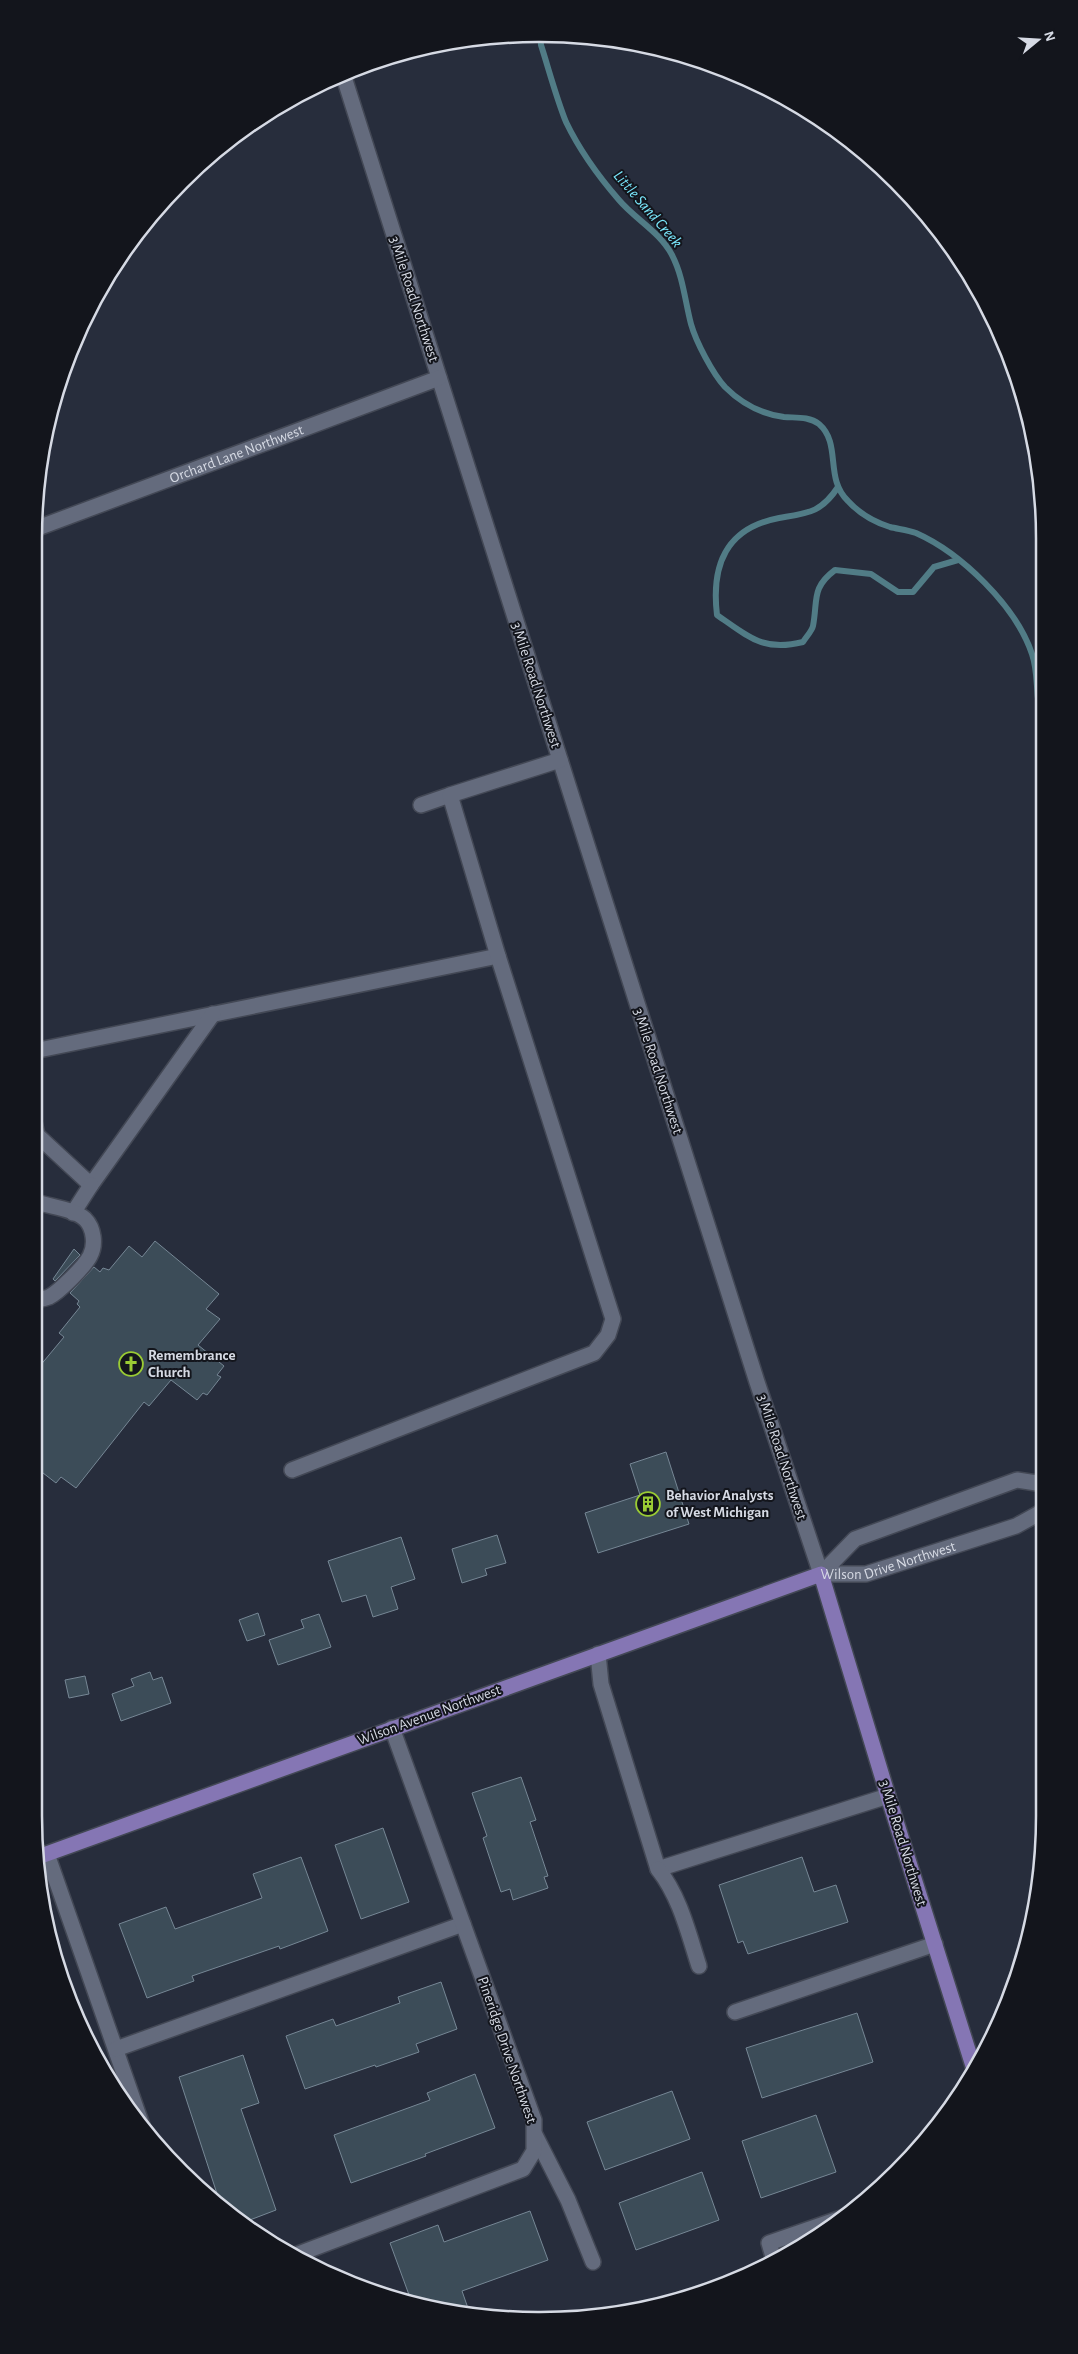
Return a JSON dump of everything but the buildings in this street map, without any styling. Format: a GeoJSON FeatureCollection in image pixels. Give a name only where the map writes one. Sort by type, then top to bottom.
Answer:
{"type":"FeatureCollection","features":[{"type":"Feature","properties":{"kind":"main road","name":"Wilson Avenue Northwest"},"geometry":{"type":"LineString","coordinates":[[45,1854],[821,1574]]}},
{"type":"Feature","properties":{"kind":"main road","name":"3 Mile Road Northwest"},"geometry":{"type":"LineString","coordinates":[[821,1574],[888,1796],[971,2059]]}},
{"type":"Feature","properties":{"kind":"street","name":"3 Mile Road Northwest"},"geometry":{"type":"LineString","coordinates":[[345,82],[757,1382],[821,1574]]}},
{"type":"Feature","properties":{"kind":"street","name":"Orchard Lane Northwest"},"geometry":{"type":"LineString","coordinates":[[43,526],[439,378]]}},
{"type":"Feature","properties":{"kind":"street"},"geometry":{"type":"LineString","coordinates":[[421,805],[560,760]]}},
{"type":"Feature","properties":{"kind":"street"},"geometry":{"type":"LineString","coordinates":[[292,1470],[594,1353],[608,1335],[613,1319],[498,956],[450,795]]}},
{"type":"Feature","properties":{"kind":"street"},"geometry":{"type":"LineString","coordinates":[[42,1049],[498,956]]}},
{"type":"Feature","properties":{"kind":"street"},"geometry":{"type":"LineString","coordinates":[[73,1213],[213,1014]]}},
{"type":"Feature","properties":{"kind":"street"},"geometry":{"type":"LineString","coordinates":[[42,1140],[91,1185]]}},
{"type":"Feature","properties":{"kind":"street"},"geometry":{"type":"LineString","coordinates":[[42,1204],[73,1213],[85,1220],[92,1231],[94,1243],[90,1256],[59,1290],[48,1298],[42,1298]]}},
{"type":"Feature","properties":{"kind":"street","name":"Wilson Drive Northwest"},"geometry":{"type":"LineString","coordinates":[[821,1574],[855,1539],[1017,1480],[1036,1483]]}},
{"type":"Feature","properties":{"kind":"street","name":"Wilson Drive Northwest"},"geometry":{"type":"LineString","coordinates":[[821,1574],[866,1574],[1016,1526],[1036,1515]]}},
{"type":"Feature","properties":{"kind":"street"},"geometry":{"type":"LineString","coordinates":[[598,1654],[601,1684],[658,1869],[669,1883],[679,1905],[699,1966]]}},
{"type":"Feature","properties":{"kind":"street","name":"Pineridge Drive Northwest"},"geometry":{"type":"LineString","coordinates":[[304,2252],[523,2169],[534,2151],[534,2120],[392,1728]]}},
{"type":"Feature","properties":{"kind":"street"},"geometry":{"type":"LineString","coordinates":[[658,1869],[888,1796]]}},
{"type":"Feature","properties":{"kind":"street"},"geometry":{"type":"LineString","coordinates":[[46,1864],[116,2049],[134,2102]]}},
{"type":"Feature","properties":{"kind":"street"},"geometry":{"type":"LineString","coordinates":[[116,2049],[463,1924]]}},
{"type":"Feature","properties":{"kind":"street"},"geometry":{"type":"LineString","coordinates":[[735,2012],[934,1944]]}},
{"type":"Feature","properties":{"kind":"street"},"geometry":{"type":"LineString","coordinates":[[534,2134],[568,2200],[593,2262]]}},
{"type":"Feature","properties":{"kind":"street"},"geometry":{"type":"LineString","coordinates":[[772,2253],[769,2243],[817,2226]]}},
{"type":"Feature","properties":{"kind":"waterway","name":"Little Sand Creek"},"geometry":{"type":"LineString","coordinates":[[541,42],[566,122],[577,142],[625,207],[661,239],[672,255],[681,280],[693,331],[705,357],[720,381],[738,398],[752,407],[776,416],[806,419],[819,424],[826,432],[830,441],[834,472],[841,492],[848,501],[867,517],[878,523],[916,533],[933,542],[968,567],[985,583],[1013,618],[1024,636],[1036,669]]}},
{"type":"Feature","properties":{"kind":"waterway"},"geometry":{"type":"LineString","coordinates":[[838,487],[832,496],[820,507],[806,513],[761,523],[746,530],[735,540],[726,552],[720,565],[717,580],[717,615],[757,641],[777,645],[803,642],[813,626],[819,589],[827,577],[835,570],[871,574],[898,592],[913,592],[934,567],[958,560]]}},
{"type":"Feature","properties":{"kind":"place","name":"Remembrance Church"},"geometry":{"type":"Point","coordinates":[131,1364]}},
{"type":"Feature","properties":{"kind":"place","name":"Behavior Analysts of West Michigan"},"geometry":{"type":"Point","coordinates":[648,1504]}}]}
